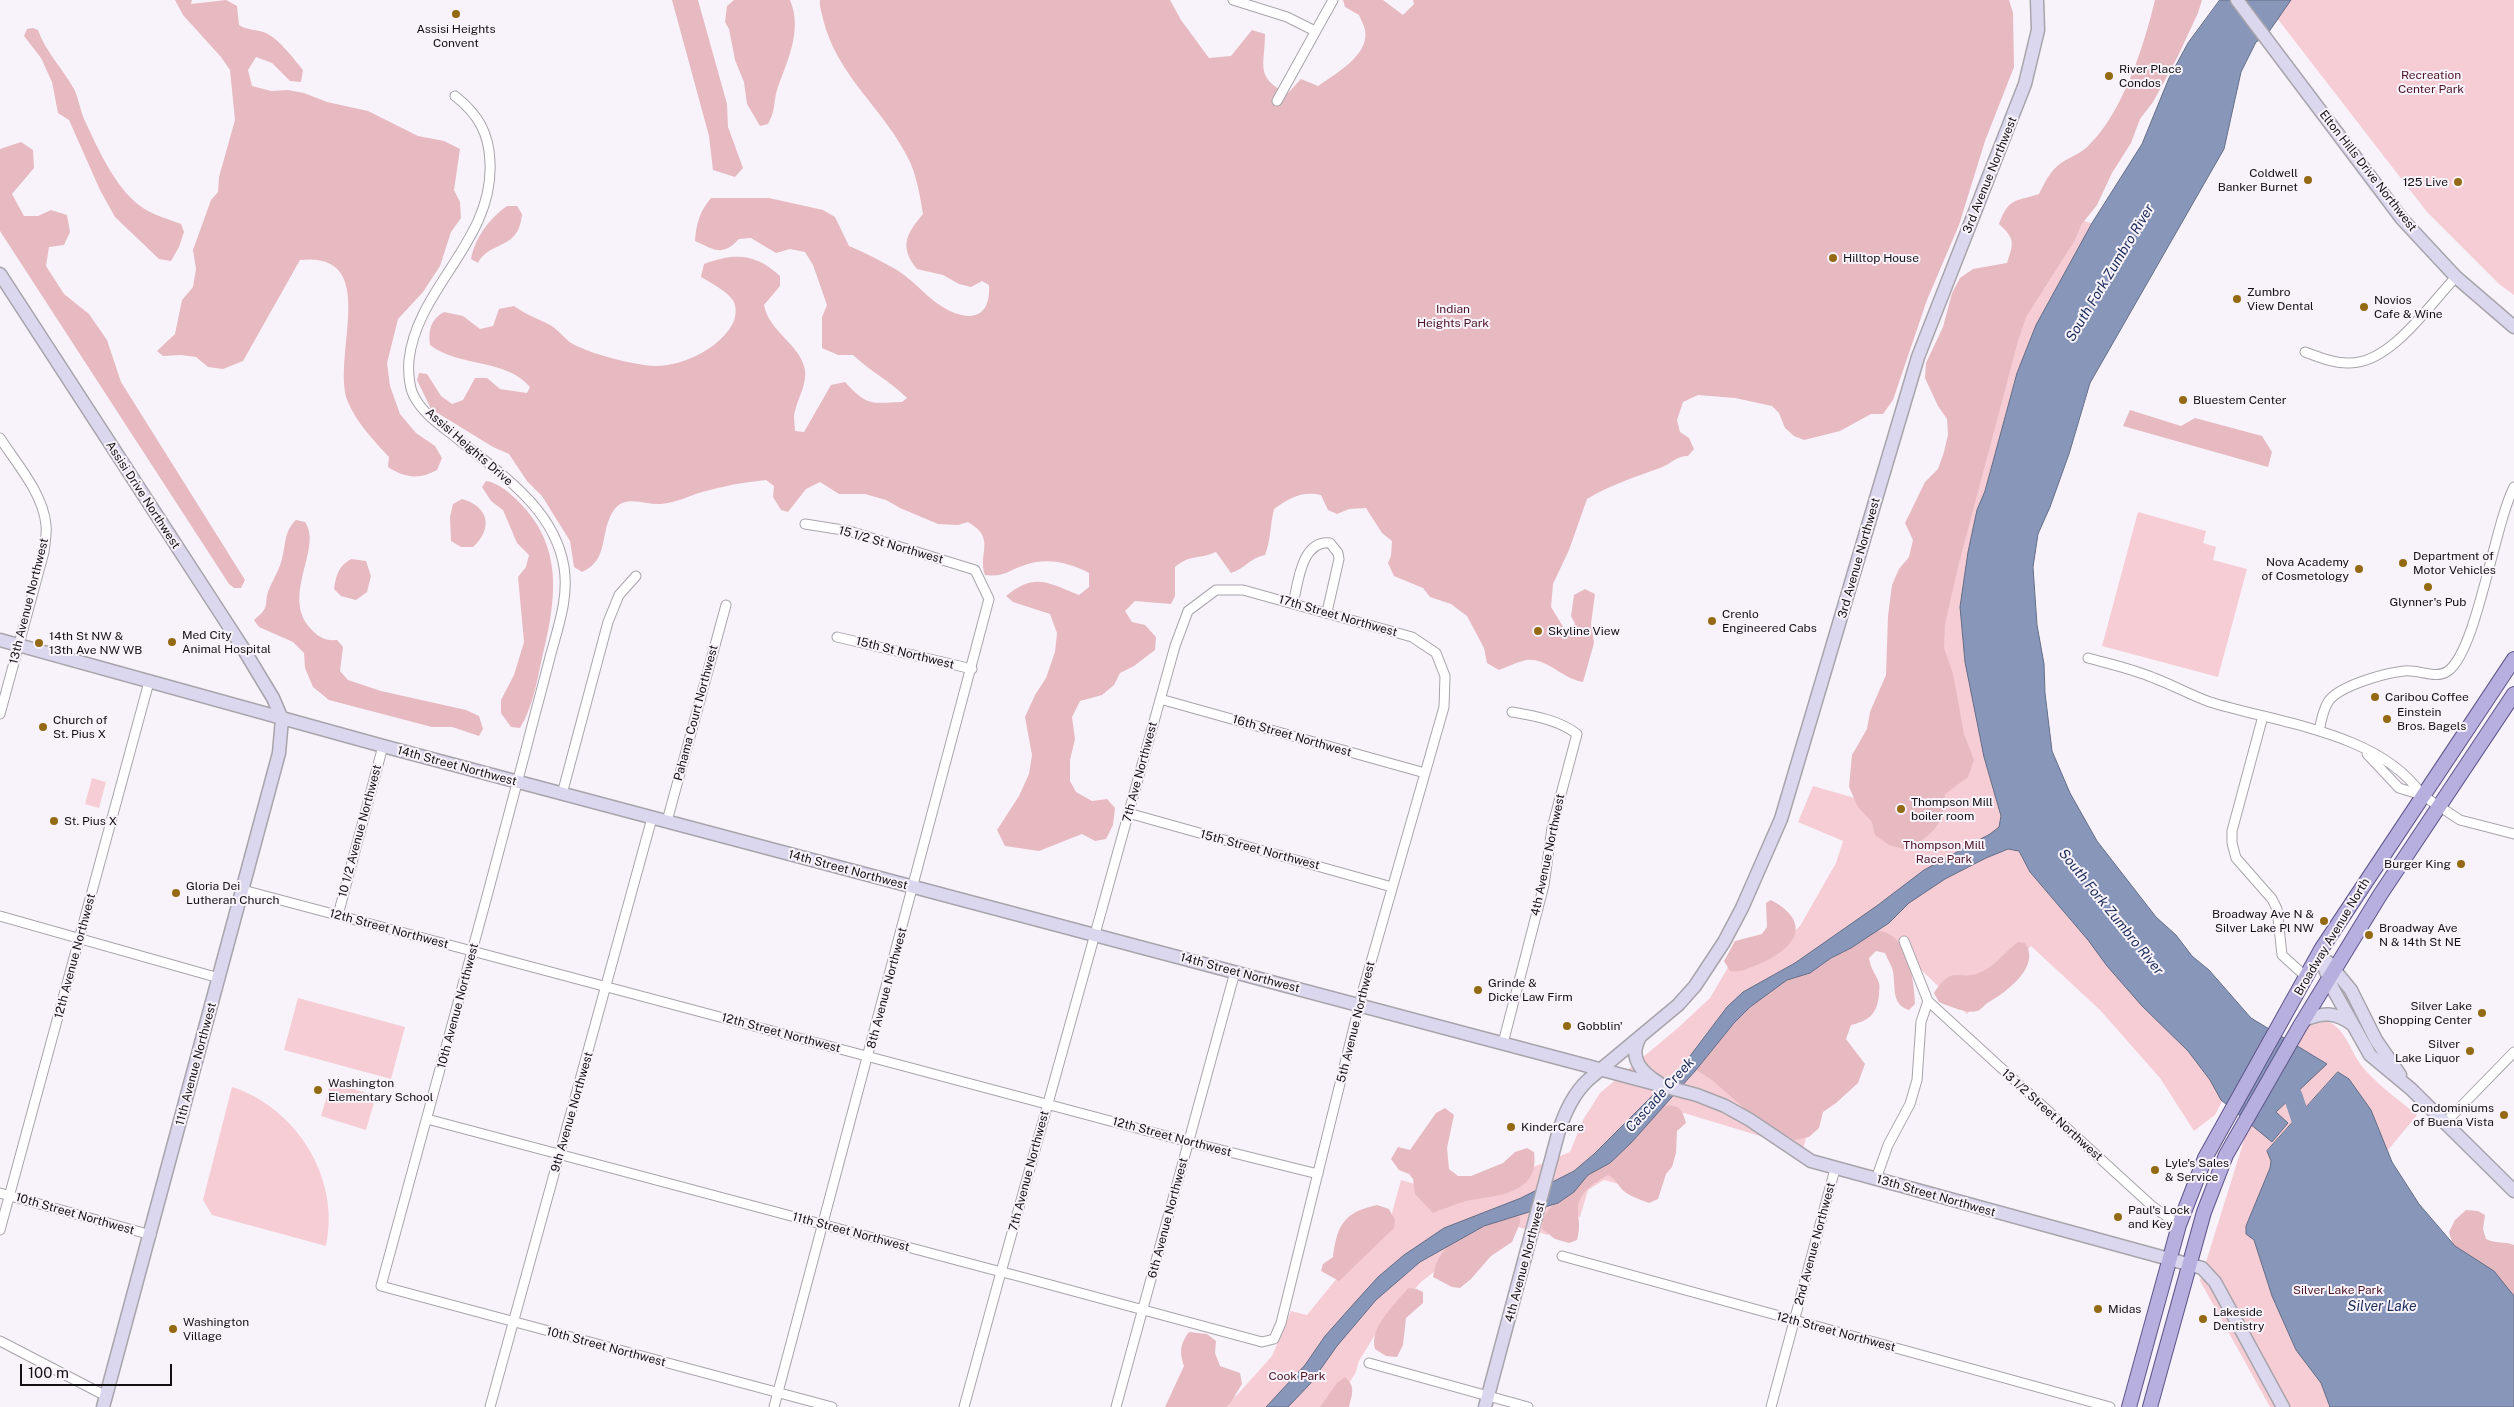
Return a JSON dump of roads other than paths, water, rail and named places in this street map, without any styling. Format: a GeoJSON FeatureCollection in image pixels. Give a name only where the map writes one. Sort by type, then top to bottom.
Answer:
{"type":"FeatureCollection","features":[{"type":"Feature","properties":{"kind":"main road","name":"3rd Avenue Northwest"},"geometry":{"type":"LineString","coordinates":[[1600,1070],[1678,1005],[1709,966],[1742,908],[1781,819],[1918,357],[2025,84],[2038,30],[2038,0]]}},
{"type":"Feature","properties":{"kind":"main road","name":"Elton Hills Drive Northwest"},"geometry":{"type":"LineString","coordinates":[[2237,0],[2402,219],[2456,277],[2514,327]]}},
{"type":"Feature","properties":{"kind":"main road","name":"Assisi Drive Northwest"},"geometry":{"type":"LineString","coordinates":[[0,274],[241,645],[273,698],[282,719]]}},
{"type":"Feature","properties":{"kind":"main road","name":"14th Street Northwest"},"geometry":{"type":"LineString","coordinates":[[0,640],[282,719],[1698,1095]]}},
{"type":"Feature","properties":{"kind":"main road","name":"Broadway Avenue North"},"geometry":{"type":"LineString","coordinates":[[2130,1407],[2169,1258],[2197,1174],[2286,1014],[2305,976],[2422,795],[2513,663]]}},
{"type":"Feature","properties":{"kind":"main road","name":"Broadway Avenue North"},"geometry":{"type":"LineString","coordinates":[[2150,1407],[2214,1180],[2238,1134],[2332,974],[2438,807],[2514,694]]}},
{"type":"Feature","properties":{"kind":"main road","name":"11th Avenue Northwest"},"geometry":{"type":"LineString","coordinates":[[104,1401],[244,890],[279,753],[282,719]]}},
{"type":"Feature","properties":{"kind":"main road"},"geometry":{"type":"LineString","coordinates":[[2319,954],[2332,974],[2352,1024],[2370,1055],[2411,1089],[2444,1124],[2514,1190]]}},
{"type":"Feature","properties":{"kind":"main road"},"geometry":{"type":"LineString","coordinates":[[2332,974],[2351,990],[2376,1040],[2411,1089]]}},
{"type":"Feature","properties":{"kind":"main road"},"geometry":{"type":"LineString","coordinates":[[2302,1023],[2319,1014],[2332,1014],[2352,1024]]}},
{"type":"Feature","properties":{"kind":"main road"},"geometry":{"type":"LineString","coordinates":[[1641,1036],[1635,1050],[1635,1059],[1647,1074],[1665,1087]]}},
{"type":"Feature","properties":{"kind":"main road","name":"4th Avenue Northwest"},"geometry":{"type":"LineString","coordinates":[[1487,1402],[1563,1118],[1575,1094],[1600,1070]]}},
{"type":"Feature","properties":{"kind":"main road","name":"13th Street Northwest"},"geometry":{"type":"LineString","coordinates":[[1698,1095],[1725,1106],[1750,1120],[1811,1161],[2096,1241],[2190,1263],[2202,1268],[2213,1278],[2283,1407]]}},
{"type":"Feature","properties":{"kind":"street"},"geometry":{"type":"LineString","coordinates":[[1233,0],[1287,17],[1315,31]]}},
{"type":"Feature","properties":{"kind":"street"},"geometry":{"type":"LineString","coordinates":[[1277,101],[1333,0]]}},
{"type":"Feature","properties":{"kind":"street","name":"Assisi Heights Drive"},"geometry":{"type":"LineString","coordinates":[[455,96],[477,116],[484,127],[490,152],[491,182],[485,204],[473,233],[420,320],[409,361],[410,381],[415,398],[435,420],[523,494],[540,512],[553,532],[560,551],[566,595],[518,782]]}},
{"type":"Feature","properties":{"kind":"street"},"geometry":{"type":"LineString","coordinates":[[2305,352],[2349,364],[2362,362],[2380,355],[2397,341],[2456,277]]}},
{"type":"Feature","properties":{"kind":"street","name":"13th Avenue Northwest"},"geometry":{"type":"LineString","coordinates":[[0,438],[35,494],[46,523],[44,552],[0,714]]}},
{"type":"Feature","properties":{"kind":"street"},"geometry":{"type":"LineString","coordinates":[[2319,731],[2328,702],[2340,690],[2404,671],[2438,675],[2447,672],[2455,664],[2471,630],[2500,519],[2514,486]]}},
{"type":"Feature","properties":{"kind":"street","name":"15 1/2 St Northwest"},"geometry":{"type":"LineString","coordinates":[[805,524],[849,531],[975,570]]}},
{"type":"Feature","properties":{"kind":"street"},"geometry":{"type":"LineString","coordinates":[[1293,604],[1306,557],[1315,546],[1330,544],[1336,549],[1339,559],[1327,612]]}},
{"type":"Feature","properties":{"kind":"street","name":"8th Avenue Northwest"},"geometry":{"type":"LineString","coordinates":[[774,1407],[972,670],[989,599],[975,570]]}},
{"type":"Feature","properties":{"kind":"street"},"geometry":{"type":"LineString","coordinates":[[562,794],[608,622],[619,595],[636,576]]}},
{"type":"Feature","properties":{"kind":"street","name":"17th Street Northwest"},"geometry":{"type":"LineString","coordinates":[[1188,611],[1216,590],[1243,590],[1412,637],[1436,653],[1445,676],[1444,706]]}},
{"type":"Feature","properties":{"kind":"street","name":"Pahama Court Northwest"},"geometry":{"type":"LineString","coordinates":[[667,822],[726,605]]}},
{"type":"Feature","properties":{"kind":"street","name":"7th Ave Northwest"},"geometry":{"type":"LineString","coordinates":[[1096,935],[1160,699],[1188,611]]}},
{"type":"Feature","properties":{"kind":"street","name":"15th St Northwest"},"geometry":{"type":"LineString","coordinates":[[838,637],[972,670]]}},
{"type":"Feature","properties":{"kind":"street"},"geometry":{"type":"LineString","coordinates":[[2088,658],[2153,677],[2195,697],[2319,731],[2348,741],[2383,759],[2411,780],[2422,795],[2460,820],[2514,834]]}},
{"type":"Feature","properties":{"kind":"street","name":"12th Avenue Northwest"},"geometry":{"type":"LineString","coordinates":[[0,1230],[149,682]]}},
{"type":"Feature","properties":{"kind":"street","name":"16th Street Northwest"},"geometry":{"type":"LineString","coordinates":[[1160,699],[1425,772]]}},
{"type":"Feature","properties":{"kind":"street","name":"5th Avenue Northwest"},"geometry":{"type":"LineString","coordinates":[[1274,1339],[1281,1324],[1360,1005],[1444,706]]}},
{"type":"Feature","properties":{"kind":"street","name":"4th Avenue Northwest"},"geometry":{"type":"LineString","coordinates":[[1503,1043],[1544,885],[1552,828],[1577,734],[1568,727],[1540,717],[1512,712]]}},
{"type":"Feature","properties":{"kind":"street"},"geometry":{"type":"LineString","coordinates":[[2263,716],[2232,831],[2234,852],[2277,909],[2282,956],[2305,976]]}},
{"type":"Feature","properties":{"kind":"street"},"geometry":{"type":"LineString","coordinates":[[2348,741],[2368,756],[2392,783],[2399,788],[2422,795]]}},
{"type":"Feature","properties":{"kind":"street","name":"10 1/2 Avenue Northwest"},"geometry":{"type":"LineString","coordinates":[[338,915],[383,746]]}},
{"type":"Feature","properties":{"kind":"street","name":"10th Avenue Northwest"},"geometry":{"type":"LineString","coordinates":[[381,1286],[518,782]]}},
{"type":"Feature","properties":{"kind":"street","name":"15th Street Northwest"},"geometry":{"type":"LineString","coordinates":[[1128,814],[1392,887]]}},
{"type":"Feature","properties":{"kind":"street","name":"9th Avenue Northwest"},"geometry":{"type":"LineString","coordinates":[[490,1407],[652,818]]}},
{"type":"Feature","properties":{"kind":"street","name":"12th Street Northwest"},"geometry":{"type":"LineString","coordinates":[[244,890],[1189,1142],[1318,1174]]}},
{"type":"Feature","properties":{"kind":"street"},"geometry":{"type":"LineString","coordinates":[[0,916],[219,978]]}},
{"type":"Feature","properties":{"kind":"street","name":"7th Avenue Northwest"},"geometry":{"type":"LineString","coordinates":[[964,1407],[1096,935]]}},
{"type":"Feature","properties":{"kind":"street"},"geometry":{"type":"LineString","coordinates":[[1876,1179],[1888,1145],[1910,1104],[1917,1080],[1921,1022],[1928,1001],[1904,941]]}},
{"type":"Feature","properties":{"kind":"street","name":"6th Avenue Northwest"},"geometry":{"type":"LineString","coordinates":[[1116,1407],[1235,972]]}},
{"type":"Feature","properties":{"kind":"street","name":"13 1/2 Street Northwest"},"geometry":{"type":"LineString","coordinates":[[1928,1001],[2152,1206],[2179,1225]]}},
{"type":"Feature","properties":{"kind":"street"},"geometry":{"type":"LineString","coordinates":[[2444,1124],[2514,1052]]}},
{"type":"Feature","properties":{"kind":"street","name":"11th Street Northwest"},"geometry":{"type":"LineString","coordinates":[[427,1119],[1262,1342],[1274,1339]]}},
{"type":"Feature","properties":{"kind":"street","name":"2nd Avenue Northwest"},"geometry":{"type":"LineString","coordinates":[[1771,1407],[1835,1169]]}},
{"type":"Feature","properties":{"kind":"street","name":"10th Street Northwest"},"geometry":{"type":"LineString","coordinates":[[0,1192],[150,1234]]}},
{"type":"Feature","properties":{"kind":"street","name":"12th Street Northwest"},"geometry":{"type":"LineString","coordinates":[[1562,1256],[2110,1407]]}},
{"type":"Feature","properties":{"kind":"street","name":"10th Street Northwest"},"geometry":{"type":"LineString","coordinates":[[381,1286],[513,1323],[832,1407]]}},
{"type":"Feature","properties":{"kind":"street"},"geometry":{"type":"LineString","coordinates":[[0,1341],[104,1401]]}},
{"type":"Feature","properties":{"kind":"street"},"geometry":{"type":"LineString","coordinates":[[1369,1364],[1487,1402],[1528,1407]]}},
{"type":"Feature","properties":{"kind":"water","name":"Cascade Creek"},"geometry":{"type":"Polygon","coordinates":[[[2220,0],[2291,0],[2266,36],[2256,42],[2241,72],[2224,149],[2090,383],[2069,454],[2038,534],[2033,567],[2037,625],[2044,664],[2045,693],[2052,751],[2070,793],[2097,841],[2156,917],[2176,935],[2192,956],[2209,970],[2251,1018],[2327,1064],[2276,1112],[2288,1123],[2272,1142],[2221,1100],[2210,1080],[2188,1051],[2142,1006],[2107,966],[2088,940],[2030,872],[2019,851],[2008,849],[1945,879],[1909,903],[1889,923],[1851,948],[1831,958],[1810,973],[1787,980],[1750,1007],[1734,1023],[1696,1070],[1631,1143],[1610,1163],[1588,1175],[1574,1192],[1558,1203],[1484,1226],[1420,1262],[1376,1300],[1337,1346],[1310,1384],[1288,1407],[1266,1407],[1305,1365],[1325,1336],[1358,1299],[1378,1277],[1404,1255],[1444,1228],[1521,1198],[1574,1171],[1594,1154],[1684,1064],[1727,1007],[1743,992],[1795,963],[1924,870],[1990,834],[1999,827],[2001,816],[1984,757],[1965,662],[1960,607],[1968,552],[1977,510],[1985,491],[2017,373],[2036,325],[2092,223],[2142,144],[2169,78],[2188,43],[2220,0]]]}},
{"type":"Feature","properties":{"kind":"water","name":"Silver Lake"},"geometry":{"type":"Polygon","coordinates":[[[2338,1072],[2349,1079],[2371,1110],[2392,1162],[2419,1204],[2455,1246],[2494,1271],[2514,1296],[2514,1407],[2330,1407],[2321,1383],[2296,1350],[2272,1296],[2254,1240],[2246,1234],[2246,1226],[2270,1168],[2271,1161],[2267,1151],[2338,1072]]]}},
{"type":"Feature","properties":{"kind":"waterway","name":"South Fork Zumbro River"},"geometry":{"type":"LineString","coordinates":[[2273,1080],[2293,1096],[2307,1138]]}},
{"type":"Feature","properties":{"kind":"place","name":"Assisi Heights Convent"},"geometry":{"type":"Point","coordinates":[456,14]}},
{"type":"Feature","properties":{"kind":"place","name":"River Place Condos"},"geometry":{"type":"Point","coordinates":[2109,76]}},
{"type":"Feature","properties":{"kind":"place","name":"Coldwell Banker Burnet"},"geometry":{"type":"Point","coordinates":[2308,180]}},
{"type":"Feature","properties":{"kind":"place","name":"125 Live"},"geometry":{"type":"Point","coordinates":[2458,182]}},
{"type":"Feature","properties":{"kind":"place","name":"Hilltop House"},"geometry":{"type":"Point","coordinates":[1833,258]}},
{"type":"Feature","properties":{"kind":"place","name":"Zumbro View Dental"},"geometry":{"type":"Point","coordinates":[2237,299]}},
{"type":"Feature","properties":{"kind":"place","name":"Novios Cafe & Wine"},"geometry":{"type":"Point","coordinates":[2364,307]}},
{"type":"Feature","properties":{"kind":"place","name":"Bluestem Center"},"geometry":{"type":"Point","coordinates":[2183,400]}},
{"type":"Feature","properties":{"kind":"place","name":"Department of Motor Vehicles"},"geometry":{"type":"Point","coordinates":[2403,563]}},
{"type":"Feature","properties":{"kind":"place","name":"Nova Academy of Cosmetology"},"geometry":{"type":"Point","coordinates":[2359,569]}},
{"type":"Feature","properties":{"kind":"place","name":"Glynner's Pub"},"geometry":{"type":"Point","coordinates":[2428,587]}},
{"type":"Feature","properties":{"kind":"place","name":"Crenlo Engineered Cabs"},"geometry":{"type":"Point","coordinates":[1712,621]}},
{"type":"Feature","properties":{"kind":"place","name":"Skyline View"},"geometry":{"type":"Point","coordinates":[1538,631]}},
{"type":"Feature","properties":{"kind":"place","name":"Med City Animal Hospital"},"geometry":{"type":"Point","coordinates":[172,642]}},
{"type":"Feature","properties":{"kind":"place","name":"14th St NW & 13th Ave NW WB"},"geometry":{"type":"Point","coordinates":[39,643]}},
{"type":"Feature","properties":{"kind":"place","name":"Caribou Coffee"},"geometry":{"type":"Point","coordinates":[2375,697]}},
{"type":"Feature","properties":{"kind":"place","name":"Einstein Bros. Bagels"},"geometry":{"type":"Point","coordinates":[2387,719]}},
{"type":"Feature","properties":{"kind":"place","name":"Church of St. Pius X"},"geometry":{"type":"Point","coordinates":[43,727]}},
{"type":"Feature","properties":{"kind":"place","name":"Thompson Mill boiler room"},"geometry":{"type":"Point","coordinates":[1901,809]}},
{"type":"Feature","properties":{"kind":"place","name":"St. Pius X"},"geometry":{"type":"Point","coordinates":[54,821]}},
{"type":"Feature","properties":{"kind":"place","name":"Burger King"},"geometry":{"type":"Point","coordinates":[2461,864]}},
{"type":"Feature","properties":{"kind":"place","name":"Gloria Dei Lutheran Church"},"geometry":{"type":"Point","coordinates":[176,893]}},
{"type":"Feature","properties":{"kind":"place","name":"Broadway Ave N & Silver Lake Pl NW"},"geometry":{"type":"Point","coordinates":[2324,921]}},
{"type":"Feature","properties":{"kind":"place","name":"Broadway Ave N & 14th St NE"},"geometry":{"type":"Point","coordinates":[2369,935]}},
{"type":"Feature","properties":{"kind":"place","name":"Grinde & Dicke Law Firm"},"geometry":{"type":"Point","coordinates":[1478,990]}},
{"type":"Feature","properties":{"kind":"place","name":"Silver Lake Shopping Center"},"geometry":{"type":"Point","coordinates":[2482,1013]}},
{"type":"Feature","properties":{"kind":"place","name":"Gobblin'"},"geometry":{"type":"Point","coordinates":[1567,1026]}},
{"type":"Feature","properties":{"kind":"place","name":"Silver Lake Liquor"},"geometry":{"type":"Point","coordinates":[2470,1051]}},
{"type":"Feature","properties":{"kind":"place","name":"Washington Elementary School"},"geometry":{"type":"Point","coordinates":[318,1090]}},
{"type":"Feature","properties":{"kind":"place","name":"Condominiums of Buena Vista"},"geometry":{"type":"Point","coordinates":[2504,1115]}},
{"type":"Feature","properties":{"kind":"place","name":"KinderCare"},"geometry":{"type":"Point","coordinates":[1511,1127]}},
{"type":"Feature","properties":{"kind":"place","name":"Lyle's Sales & Service"},"geometry":{"type":"Point","coordinates":[2155,1170]}},
{"type":"Feature","properties":{"kind":"place","name":"Paul's Lock and Key"},"geometry":{"type":"Point","coordinates":[2118,1217]}},
{"type":"Feature","properties":{"kind":"place","name":"Midas"},"geometry":{"type":"Point","coordinates":[2098,1309]}},
{"type":"Feature","properties":{"kind":"place","name":"Lakeside Dentistry"},"geometry":{"type":"Point","coordinates":[2203,1319]}},
{"type":"Feature","properties":{"kind":"place","name":"Washington Village"},"geometry":{"type":"Point","coordinates":[173,1329]}},
{"type":"Feature","properties":{"kind":"park label","name":"Recreation Center Park"},"geometry":{"type":"Point","coordinates":[2431,82]}},
{"type":"Feature","properties":{"kind":"park label","name":"Indian Heights Park"},"geometry":{"type":"Point","coordinates":[1453,316]}},
{"type":"Feature","properties":{"kind":"park label","name":"Thompson Mill Race Park"},"geometry":{"type":"Point","coordinates":[1944,852]}},
{"type":"Feature","properties":{"kind":"park label","name":"Silver Lake Park"},"geometry":{"type":"Point","coordinates":[2338,1290]}},
{"type":"Feature","properties":{"kind":"park label","name":"Cook Park"},"geometry":{"type":"Point","coordinates":[1297,1376]}}]}
